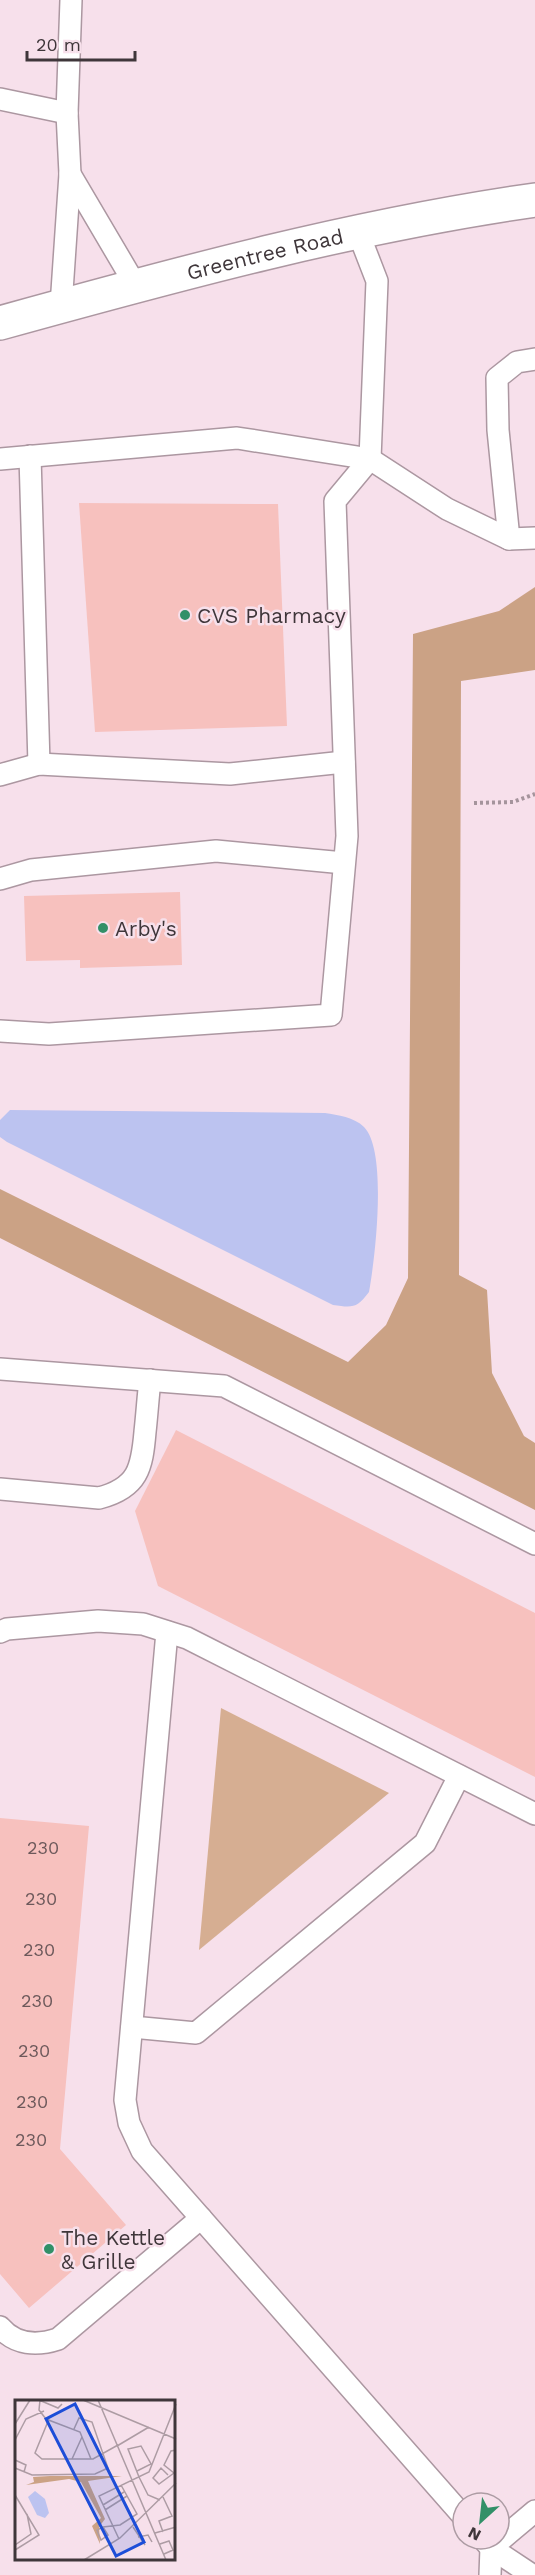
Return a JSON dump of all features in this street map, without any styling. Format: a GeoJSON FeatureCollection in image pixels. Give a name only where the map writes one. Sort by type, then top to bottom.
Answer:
{"type":"FeatureCollection","features":[{"type":"Feature","properties":{"kind":"main road","name":"Greentree Road"},"geometry":{"type":"LineString","coordinates":[[0,323],[136,286],[358,232],[535,200]]}},
{"type":"Feature","properties":{"kind":"lane"},"geometry":{"type":"LineString","coordinates":[[62,306],[70,174],[68,112],[71,0]]}},
{"type":"Feature","properties":{"kind":"lane"},"geometry":{"type":"LineString","coordinates":[[0,99],[68,112]]}},
{"type":"Feature","properties":{"kind":"lane"},"geometry":{"type":"LineString","coordinates":[[70,174],[136,286]]}},
{"type":"Feature","properties":{"kind":"lane"},"geometry":{"type":"LineString","coordinates":[[0,1031],[49,1034],[331,1015],[347,836],[335,501],[370,459],[377,280],[358,232]]}},
{"type":"Feature","properties":{"kind":"lane"},"geometry":{"type":"LineString","coordinates":[[508,539],[498,430],[497,378],[517,362],[535,359]]}},
{"type":"Feature","properties":{"kind":"lane"},"geometry":{"type":"LineString","coordinates":[[0,459],[237,438],[370,459],[447,509],[508,539],[535,538]]}},
{"type":"Feature","properties":{"kind":"lane"},"geometry":{"type":"LineString","coordinates":[[30,456],[39,764]]}},
{"type":"Feature","properties":{"kind":"lane"},"geometry":{"type":"LineString","coordinates":[[0,775],[39,764],[230,774],[344,762]]}},
{"type":"Feature","properties":{"kind":"lane"},"geometry":{"type":"LineString","coordinates":[[0,879],[31,870],[216,851],[344,863]]}},
{"type":"Feature","properties":{"kind":"lane"},"geometry":{"type":"LineString","coordinates":[[0,1369],[224,1386],[535,1544]]}},
{"type":"Feature","properties":{"kind":"lane"},"geometry":{"type":"LineString","coordinates":[[0,1489],[99,1498],[114,1494],[127,1486],[137,1474],[143,1461],[150,1380]]}},
{"type":"Feature","properties":{"kind":"lane"},"geometry":{"type":"LineString","coordinates":[[0,1632],[7,1629],[98,1621],[144,1624],[188,1638],[535,1814]]}},
{"type":"Feature","properties":{"kind":"lane"},"geometry":{"type":"LineString","coordinates":[[167,1632],[125,2100],[131,2131],[142,2151],[451,2502]]}},
{"type":"Feature","properties":{"kind":"lane"},"geometry":{"type":"LineString","coordinates":[[132,2027],[196,2033],[425,1843],[459,1776]]}},
{"type":"Feature","properties":{"kind":"lane"},"geometry":{"type":"LineString","coordinates":[[0,2327],[6,2335],[32,2344],[58,2339],[201,2218]]}},
{"type":"Feature","properties":{"kind":"lane"},"geometry":{"type":"LineString","coordinates":[[511,2528],[535,2511]]}},
{"type":"Feature","properties":{"kind":"lane"},"geometry":{"type":"LineString","coordinates":[[488,2551],[490,2575]]}},
{"type":"Feature","properties":{"kind":"lane"},"geometry":{"type":"LineString","coordinates":[[497,2551],[531,2575]]}},
{"type":"Feature","properties":{"kind":"path"},"geometry":{"type":"LineString","coordinates":[[474,803],[513,802],[535,794]]}},
{"type":"Feature","properties":{"kind":"shaded area"},"geometry":{"type":"Polygon","coordinates":[[[535,587],[535,670],[461,681],[459,1275],[487,1290],[492,1373],[524,1436],[535,1443],[535,1510],[0,1238],[0,1189],[348,1362],[386,1325],[408,1278],[413,634],[499,611],[535,587]]]}},
{"type":"Feature","properties":{"kind":"shaded area"},"geometry":{"type":"Polygon","coordinates":[[[221,1708],[389,1793],[199,1950],[221,1708]]]}},
{"type":"Feature","properties":{"kind":"water"},"geometry":{"type":"Polygon","coordinates":[[[10,1110],[325,1113],[356,1121],[364,1127],[371,1140],[376,1158],[378,1181],[376,1232],[369,1292],[354,1306],[333,1305],[7,1142],[0,1137],[0,1120],[10,1110]]]}},
{"type":"Feature","properties":{"kind":"building","name":"CVS Pharmacy"},"geometry":{"type":"Polygon","coordinates":[[[79,503],[278,504],[287,726],[95,732],[79,503]]]}},
{"type":"Feature","properties":{"kind":"building","name":"Arby's"},"geometry":{"type":"Polygon","coordinates":[[[180,892],[182,965],[80,968],[80,960],[26,961],[24,896],[180,892]]]}},
{"type":"Feature","properties":{"kind":"building"},"geometry":{"type":"Polygon","coordinates":[[[176,1430],[535,1613],[535,1777],[158,1586],[135,1511],[176,1430]]]}},
{"type":"Feature","properties":{"kind":"building"},"geometry":{"type":"Polygon","coordinates":[[[0,1818],[89,1826],[60,2149],[126,2225],[29,2308],[0,2274],[0,1818]]]}},
{"type":"Feature","properties":{"kind":"place","name":"CVS Pharmacy"},"geometry":{"type":"Point","coordinates":[185,615]}},
{"type":"Feature","properties":{"kind":"place","name":"Arby's"},"geometry":{"type":"Point","coordinates":[103,928]}},
{"type":"Feature","properties":{"kind":"place","name":"The Kettle & Grille"},"geometry":{"type":"Point","coordinates":[49,2249]}}]}
